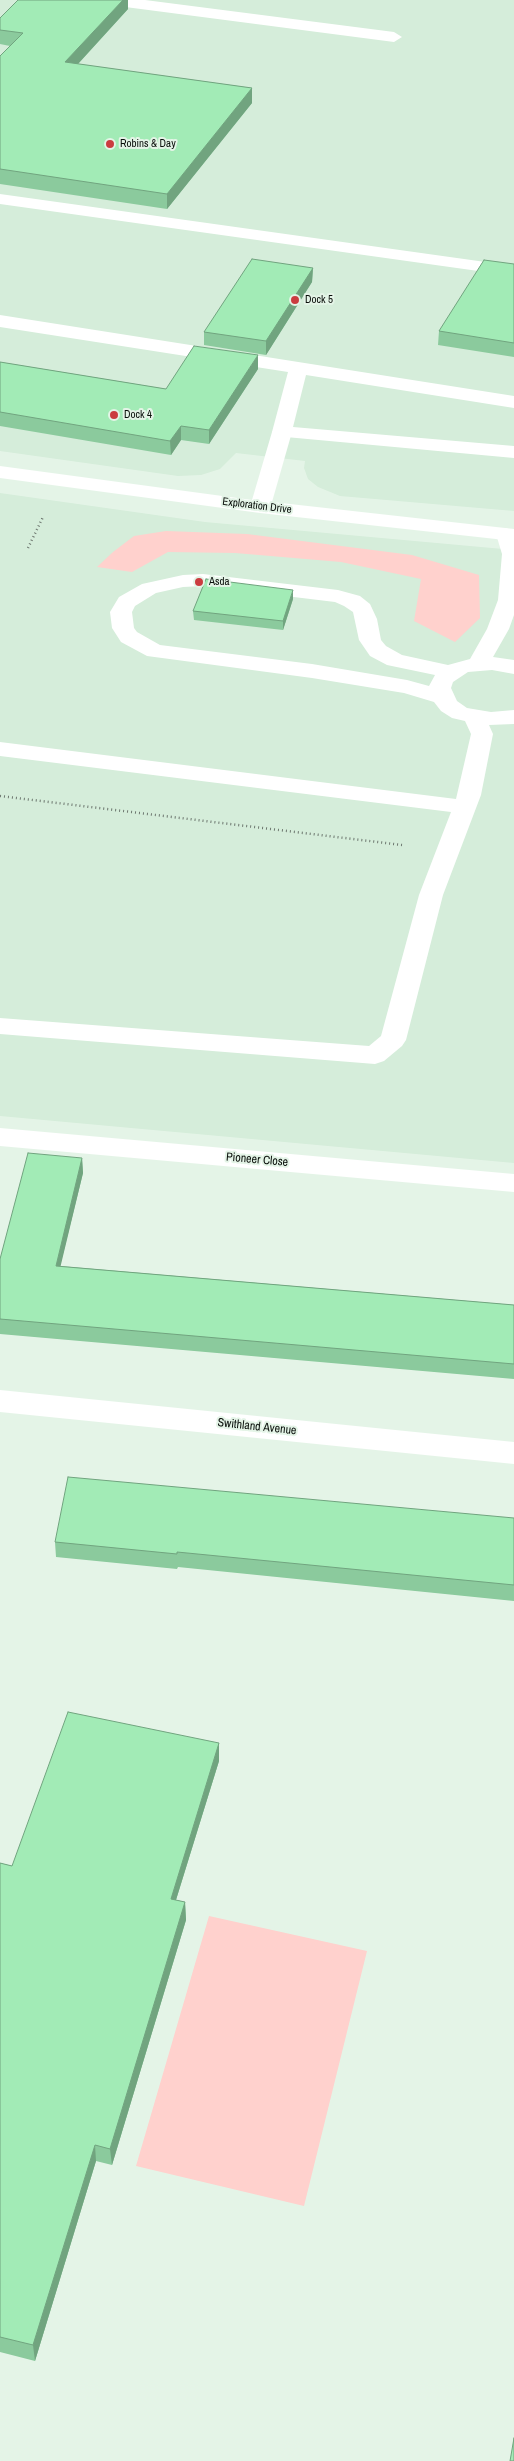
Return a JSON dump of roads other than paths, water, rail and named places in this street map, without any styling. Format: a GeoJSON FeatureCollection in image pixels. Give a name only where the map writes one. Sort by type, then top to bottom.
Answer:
{"type":"FeatureCollection","features":[{"type":"Feature","properties":{"kind":"street"},"geometry":{"type":"LineString","coordinates":[[110,0],[394,37]]}},
{"type":"Feature","properties":{"kind":"street"},"geometry":{"type":"LineString","coordinates":[[0,199],[514,271]]}},
{"type":"Feature","properties":{"kind":"street"},"geometry":{"type":"LineString","coordinates":[[0,321],[514,402]]}},
{"type":"Feature","properties":{"kind":"street"},"geometry":{"type":"LineString","coordinates":[[260,506],[299,368]]}},
{"type":"Feature","properties":{"kind":"street"},"geometry":{"type":"LineString","coordinates":[[282,432],[514,452]]}},
{"type":"Feature","properties":{"kind":"street","name":"Exploration Drive"},"geometry":{"type":"LineString","coordinates":[[0,472],[260,506],[510,535]]}},
{"type":"Feature","properties":{"kind":"street"},"geometry":{"type":"LineString","coordinates":[[478,663],[498,629],[509,600],[512,554],[510,535]]}},
{"type":"Feature","properties":{"kind":"street"},"geometry":{"type":"LineString","coordinates":[[442,697],[407,687],[312,671],[173,655],[155,651],[129,637],[123,628],[121,612],[127,602],[149,588],[183,581],[203,580],[338,596],[352,601],[362,609],[370,640],[378,651],[395,660],[451,672]]}},
{"type":"Feature","properties":{"kind":"street"},"geometry":{"type":"LineString","coordinates":[[514,667],[492,663],[478,663],[451,672],[443,679],[440,688],[442,697],[449,706],[475,718],[514,717]]}},
{"type":"Feature","properties":{"kind":"street"},"geometry":{"type":"LineString","coordinates":[[0,1026],[375,1055],[393,1040],[431,895],[469,795],[482,734],[475,718]]}},
{"type":"Feature","properties":{"kind":"street"},"geometry":{"type":"LineString","coordinates":[[0,750],[464,807]]}},
{"type":"Feature","properties":{"kind":"street","name":"Pioneer Close"},"geometry":{"type":"LineString","coordinates":[[0,1137],[514,1183]]}},
{"type":"Feature","properties":{"kind":"street","name":"Swithland Avenue"},"geometry":{"type":"LineString","coordinates":[[0,1401],[514,1452]]}},
{"type":"Feature","properties":{"kind":"place","name":"Robins & Day"},"geometry":{"type":"Point","coordinates":[110,144]}},
{"type":"Feature","properties":{"kind":"place","name":"Dock 5"},"geometry":{"type":"Point","coordinates":[295,300]}},
{"type":"Feature","properties":{"kind":"place","name":"Dock 4"},"geometry":{"type":"Point","coordinates":[114,415]}},
{"type":"Feature","properties":{"kind":"place","name":"Asda"},"geometry":{"type":"Point","coordinates":[199,582]}}]}
